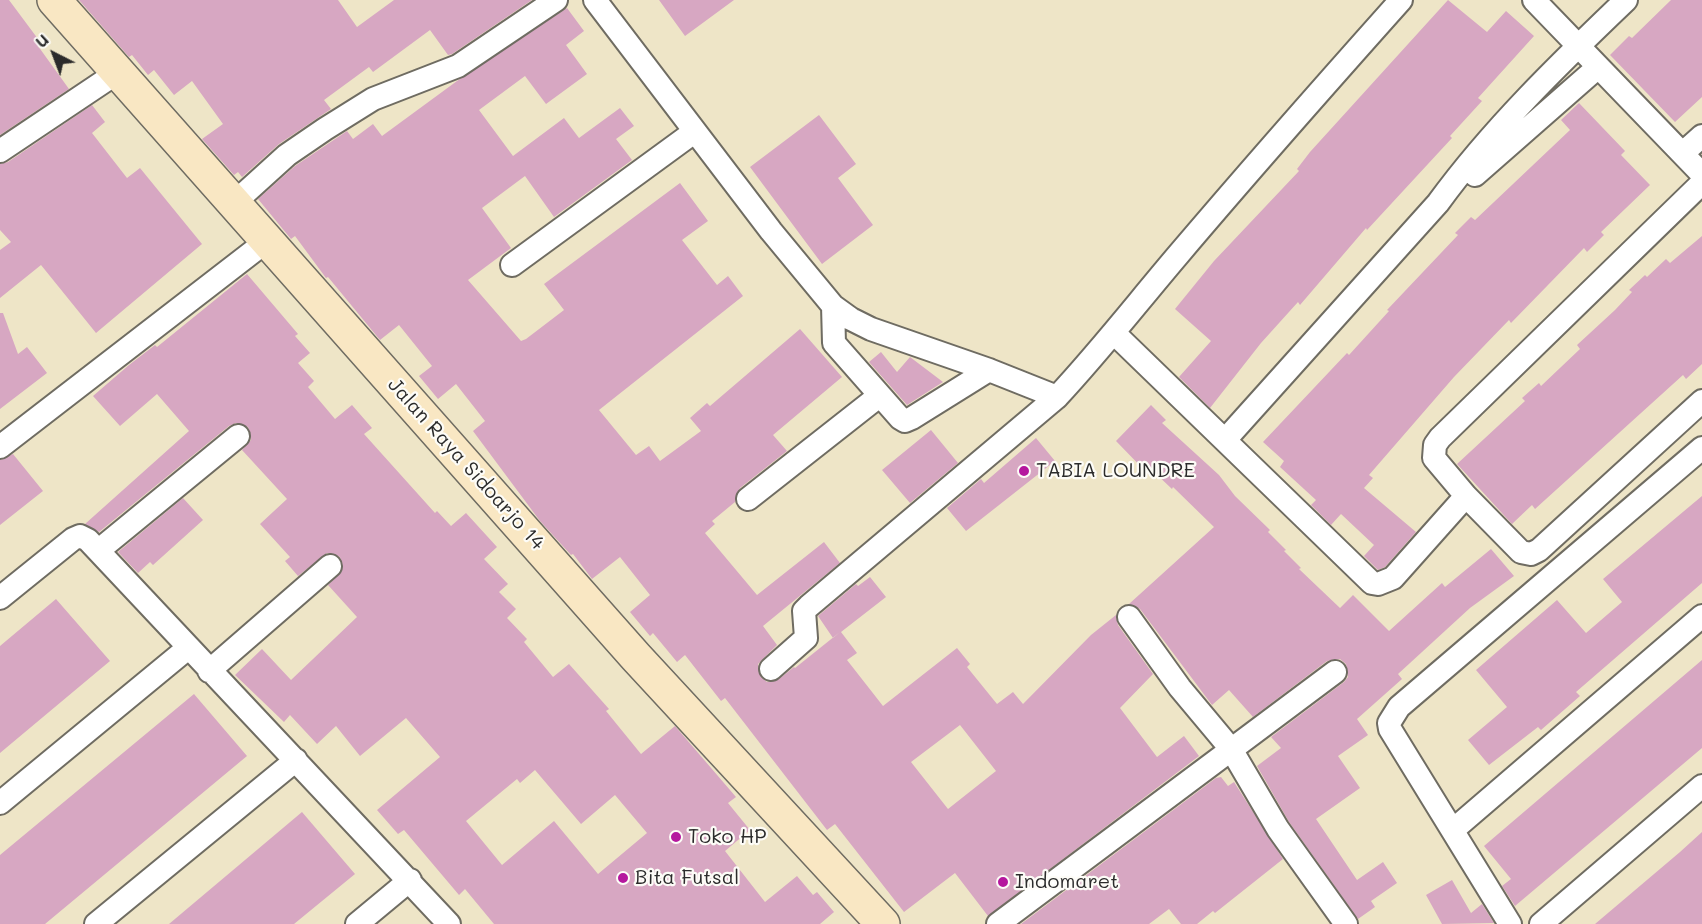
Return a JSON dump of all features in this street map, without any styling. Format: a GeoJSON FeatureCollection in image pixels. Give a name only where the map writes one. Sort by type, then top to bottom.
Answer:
{"type":"FeatureCollection","features":[{"type":"Feature","properties":{"kind":"main road","name":"Jalan Raya Sidoarjo 14"},"geometry":{"type":"LineString","coordinates":[[54,0],[636,657],[883,924]]}},
{"type":"Feature","properties":{"kind":"street"},"geometry":{"type":"LineString","coordinates":[[234,203],[278,163],[325,129],[373,99],[458,66],[556,0]]}},
{"type":"Feature","properties":{"kind":"street"},"geometry":{"type":"LineString","coordinates":[[595,0],[694,132],[833,306],[851,319],[871,328],[1057,397]]}},
{"type":"Feature","properties":{"kind":"street"},"geometry":{"type":"LineString","coordinates":[[771,669],[806,638],[804,611],[808,606],[1057,397],[1115,334],[1221,204],[1401,0]]}},
{"type":"Feature","properties":{"kind":"street"},"geometry":{"type":"LineString","coordinates":[[1534,0],[1597,68],[1702,174]]}},
{"type":"Feature","properties":{"kind":"street"},"geometry":{"type":"LineString","coordinates":[[1225,440],[1438,203],[1460,172],[1577,47],[1626,0]]}},
{"type":"Feature","properties":{"kind":"street"},"geometry":{"type":"LineString","coordinates":[[1438,203],[1469,181],[1597,68]]}},
{"type":"Feature","properties":{"kind":"street"},"geometry":{"type":"LineString","coordinates":[[0,150],[118,72]]}},
{"type":"Feature","properties":{"kind":"street"},"geometry":{"type":"LineString","coordinates":[[512,265],[694,132]]}},
{"type":"Feature","properties":{"kind":"street"},"geometry":{"type":"LineString","coordinates":[[1683,153],[1702,136]]}},
{"type":"Feature","properties":{"kind":"street"},"geometry":{"type":"LineString","coordinates":[[1702,183],[1440,438],[1435,445],[1434,458],[1466,496],[1521,552],[1531,554],[1539,550],[1702,401]]}},
{"type":"Feature","properties":{"kind":"street"},"geometry":{"type":"LineString","coordinates":[[0,447],[268,240]]}},
{"type":"Feature","properties":{"kind":"street"},"geometry":{"type":"LineString","coordinates":[[833,306],[834,343],[879,396],[905,421],[989,370]]}},
{"type":"Feature","properties":{"kind":"street"},"geometry":{"type":"LineString","coordinates":[[1115,334],[1372,583],[1378,584],[1393,578],[1466,496]]}},
{"type":"Feature","properties":{"kind":"street"},"geometry":{"type":"LineString","coordinates":[[748,500],[879,396]]}},
{"type":"Feature","properties":{"kind":"street"},"geometry":{"type":"LineString","coordinates":[[99,550],[238,436]]}},
{"type":"Feature","properties":{"kind":"street"},"geometry":{"type":"LineString","coordinates":[[1509,924],[1390,729],[1393,715],[1399,707],[1702,448]]}},
{"type":"Feature","properties":{"kind":"street"},"geometry":{"type":"LineString","coordinates":[[0,598],[73,539],[80,536],[99,550],[209,671],[410,880],[449,924]]}},
{"type":"Feature","properties":{"kind":"street"},"geometry":{"type":"LineString","coordinates":[[209,671],[330,566]]}},
{"type":"Feature","properties":{"kind":"street"},"geometry":{"type":"LineString","coordinates":[[1453,830],[1702,616]]}},
{"type":"Feature","properties":{"kind":"street"},"geometry":{"type":"LineString","coordinates":[[1129,617],[1180,688],[1231,749],[1278,829],[1346,924]]}},
{"type":"Feature","properties":{"kind":"street"},"geometry":{"type":"LineString","coordinates":[[0,803],[188,648]]}},
{"type":"Feature","properties":{"kind":"street"},"geometry":{"type":"LineString","coordinates":[[998,924],[1335,672]]}},
{"type":"Feature","properties":{"kind":"street"},"geometry":{"type":"LineString","coordinates":[[96,924],[296,760]]}},
{"type":"Feature","properties":{"kind":"street"},"geometry":{"type":"LineString","coordinates":[[1541,924],[1702,786]]}},
{"type":"Feature","properties":{"kind":"street"},"geometry":{"type":"LineString","coordinates":[[357,924],[410,880]]}},
{"type":"Feature","properties":{"kind":"building"},"geometry":{"type":"Polygon","coordinates":[[[0,0],[9,0],[41,43],[38,46],[69,89],[0,135],[0,0]]]}},
{"type":"Feature","properties":{"kind":"building"},"geometry":{"type":"Polygon","coordinates":[[[79,0],[338,0],[357,27],[394,0],[532,0],[452,54],[448,55],[430,30],[373,72],[369,67],[324,100],[331,109],[279,144],[242,177],[238,172],[234,175],[202,139],[223,124],[192,81],[174,95],[154,70],[148,75],[132,55],[129,57],[79,0]]]}},
{"type":"Feature","properties":{"kind":"building"},"geometry":{"type":"Polygon","coordinates":[[[659,0],[734,0],[685,36],[659,0]]]}},
{"type":"Feature","properties":{"kind":"building"},"geometry":{"type":"Polygon","coordinates":[[[1448,0],[1487,32],[1506,11],[1534,36],[1478,98],[1482,101],[1450,136],[1452,138],[1367,230],[1366,228],[1300,305],[1298,302],[1261,343],[1210,408],[1179,377],[1211,341],[1175,309],[1214,261],[1299,171],[1297,169],[1310,152],[1448,0]]]}},
{"type":"Feature","properties":{"kind":"building"},"geometry":{"type":"Polygon","coordinates":[[[1671,0],[1702,0],[1702,97],[1675,122],[1610,55],[1629,36],[1632,38],[1671,0]]]}},
{"type":"Feature","properties":{"kind":"building"},"geometry":{"type":"Polygon","coordinates":[[[567,8],[584,31],[566,45],[587,74],[546,104],[525,76],[479,110],[513,156],[564,118],[579,138],[620,108],[634,126],[616,139],[632,160],[554,217],[525,176],[482,208],[511,248],[468,280],[521,341],[564,310],[544,284],[680,183],[708,221],[682,240],[717,285],[728,276],[743,296],[599,410],[636,455],[649,446],[660,461],[701,431],[690,418],[707,403],[710,406],[800,329],[842,377],[773,435],[787,451],[740,488],[735,502],[712,521],[715,524],[705,533],[757,595],[824,542],[840,563],[763,626],[777,645],[758,664],[761,677],[767,682],[779,679],[833,638],[818,616],[856,584],[858,586],[870,577],[886,597],[841,632],[857,653],[847,660],[883,706],[957,648],[970,664],[967,667],[997,704],[1013,692],[1023,704],[1091,635],[1116,615],[1118,625],[1153,674],[1120,708],[1157,757],[1184,736],[1199,756],[988,916],[955,873],[904,912],[835,824],[827,830],[725,698],[721,701],[685,655],[677,662],[653,633],[650,636],[630,612],[650,595],[620,557],[592,579],[573,554],[571,555],[540,521],[473,431],[485,421],[456,384],[438,399],[419,376],[432,366],[399,325],[380,340],[328,277],[326,278],[295,236],[291,239],[258,199],[295,166],[347,131],[353,139],[373,124],[382,136],[457,81],[567,8]],[[960,725],[911,762],[948,809],[996,771],[960,725]]]}},
{"type":"Feature","properties":{"kind":"building"},"geometry":{"type":"Polygon","coordinates":[[[1579,103],[1625,151],[1621,155],[1650,185],[1601,232],[1604,235],[1587,252],[1584,248],[1511,323],[1509,320],[1454,377],[1369,475],[1373,478],[1364,488],[1416,532],[1385,567],[1378,570],[1364,556],[1374,545],[1341,514],[1331,525],[1311,505],[1316,500],[1280,467],[1284,461],[1263,442],[1347,353],[1349,355],[1389,311],[1387,310],[1458,235],[1455,233],[1471,217],[1475,220],[1570,130],[1561,120],[1579,103]]]}},
{"type":"Feature","properties":{"kind":"building"},"geometry":{"type":"Polygon","coordinates":[[[92,105],[105,122],[92,133],[127,178],[140,168],[202,244],[96,333],[41,265],[0,298],[0,250],[11,242],[0,230],[0,164],[8,162],[92,105]]]}},
{"type":"Feature","properties":{"kind":"building"},"geometry":{"type":"Polygon","coordinates":[[[819,115],[856,164],[838,178],[873,225],[822,264],[750,167],[819,115]]]}},
{"type":"Feature","properties":{"kind":"building"},"geometry":{"type":"Polygon","coordinates":[[[1702,236],[1702,364],[1686,379],[1683,375],[1535,509],[1532,505],[1512,524],[1457,464],[1525,401],[1522,398],[1539,383],[1541,386],[1580,349],[1577,345],[1615,310],[1632,292],[1629,290],[1645,275],[1647,277],[1666,259],[1670,263],[1702,236]]]}},
{"type":"Feature","properties":{"kind":"building"},"geometry":{"type":"Polygon","coordinates":[[[247,274],[298,334],[295,336],[310,353],[298,363],[314,381],[308,387],[335,419],[352,405],[372,428],[364,434],[435,513],[437,511],[451,526],[466,513],[497,547],[484,559],[508,584],[499,592],[516,609],[507,618],[527,639],[524,642],[553,677],[569,664],[609,709],[606,711],[641,754],[675,726],[736,797],[728,803],[750,830],[725,851],[765,902],[797,876],[813,895],[817,892],[834,912],[820,924],[494,924],[465,889],[459,895],[404,830],[398,834],[377,810],[440,757],[406,718],[360,756],[336,726],[317,744],[290,715],[284,722],[235,675],[262,649],[291,680],[357,617],[328,585],[342,571],[340,557],[327,553],[298,576],[285,561],[290,557],[260,524],[287,499],[242,450],[251,440],[248,427],[236,423],[229,426],[99,532],[85,524],[189,431],[157,394],[120,426],[93,396],[155,345],[157,347],[247,274]],[[535,770],[520,783],[517,779],[466,821],[502,865],[554,821],[598,874],[647,833],[615,795],[581,824],[535,770]]]}},
{"type":"Feature","properties":{"kind":"building"},"geometry":{"type":"Polygon","coordinates":[[[0,313],[3,313],[18,354],[27,347],[47,373],[0,409],[0,313]]]}},
{"type":"Feature","properties":{"kind":"building"},"geometry":{"type":"Polygon","coordinates":[[[881,352],[897,372],[910,357],[943,382],[907,405],[869,362],[881,352]]]}},
{"type":"Feature","properties":{"kind":"building"},"geometry":{"type":"Polygon","coordinates":[[[1151,405],[1166,420],[1162,423],[1219,475],[1235,496],[1270,530],[1268,532],[1286,550],[1284,551],[1301,568],[1299,569],[1340,608],[1353,595],[1389,631],[1442,583],[1445,587],[1491,549],[1514,576],[1470,608],[1398,674],[1402,679],[1357,719],[1368,735],[1338,756],[1360,788],[1316,819],[1357,880],[1383,862],[1397,883],[1371,901],[1375,907],[1358,919],[1289,822],[1257,766],[1281,748],[1271,737],[1344,682],[1348,677],[1346,664],[1340,659],[1327,661],[1253,717],[1229,690],[1212,705],[1140,609],[1129,604],[1214,527],[1153,471],[1149,475],[1116,441],[1151,405]]]}},
{"type":"Feature","properties":{"kind":"building"},"geometry":{"type":"Polygon","coordinates":[[[931,430],[958,463],[910,503],[882,470],[931,430]]]}},
{"type":"Feature","properties":{"kind":"building"},"geometry":{"type":"Polygon","coordinates":[[[1036,438],[1055,461],[966,531],[947,508],[981,479],[984,483],[1036,438]]]}},
{"type":"Feature","properties":{"kind":"building"},"geometry":{"type":"Polygon","coordinates":[[[13,454],[43,491],[0,525],[0,460],[13,454]]]}},
{"type":"Feature","properties":{"kind":"building"},"geometry":{"type":"Polygon","coordinates":[[[1702,496],[1702,583],[1576,692],[1580,696],[1541,730],[1538,727],[1489,765],[1468,740],[1507,707],[1476,670],[1557,600],[1586,633],[1622,602],[1603,579],[1702,496]]]}},
{"type":"Feature","properties":{"kind":"building"},"geometry":{"type":"Polygon","coordinates":[[[183,498],[203,520],[153,565],[150,562],[138,573],[118,552],[183,498]]]}},
{"type":"Feature","properties":{"kind":"building"},"geometry":{"type":"Polygon","coordinates":[[[56,599],[110,661],[0,753],[0,646],[56,599]]]}},
{"type":"Feature","properties":{"kind":"building"},"geometry":{"type":"Polygon","coordinates":[[[1702,660],[1702,748],[1515,906],[1502,886],[1511,879],[1484,846],[1702,660]]]}},
{"type":"Feature","properties":{"kind":"building"},"geometry":{"type":"Polygon","coordinates":[[[194,694],[247,756],[45,924],[0,924],[0,855],[194,694]]]}},
{"type":"Feature","properties":{"kind":"building"},"geometry":{"type":"Polygon","coordinates":[[[1221,777],[1228,786],[1234,782],[1283,859],[1215,913],[1213,911],[1197,924],[1181,924],[1169,909],[1149,924],[1021,924],[1216,778],[1221,777]]]}},
{"type":"Feature","properties":{"kind":"building"},"geometry":{"type":"Polygon","coordinates":[[[302,812],[355,874],[294,924],[169,924],[302,812]]]}},
{"type":"Feature","properties":{"kind":"building"},"geometry":{"type":"Polygon","coordinates":[[[1702,832],[1702,924],[1595,924],[1680,852],[1702,832]]]}},
{"type":"Feature","properties":{"kind":"building"},"geometry":{"type":"Polygon","coordinates":[[[1452,880],[1471,913],[1482,904],[1494,923],[1442,924],[1426,895],[1452,880]]]}},
{"type":"Feature","properties":{"kind":"place","name":"TABIA LOUNDRE"},"geometry":{"type":"Point","coordinates":[1024,471]}},
{"type":"Feature","properties":{"kind":"place","name":"Toko HP"},"geometry":{"type":"Point","coordinates":[676,837]}},
{"type":"Feature","properties":{"kind":"place","name":"Bita Futsal"},"geometry":{"type":"Point","coordinates":[623,878]}},
{"type":"Feature","properties":{"kind":"place","name":"Indomaret"},"geometry":{"type":"Point","coordinates":[1003,882]}}]}
